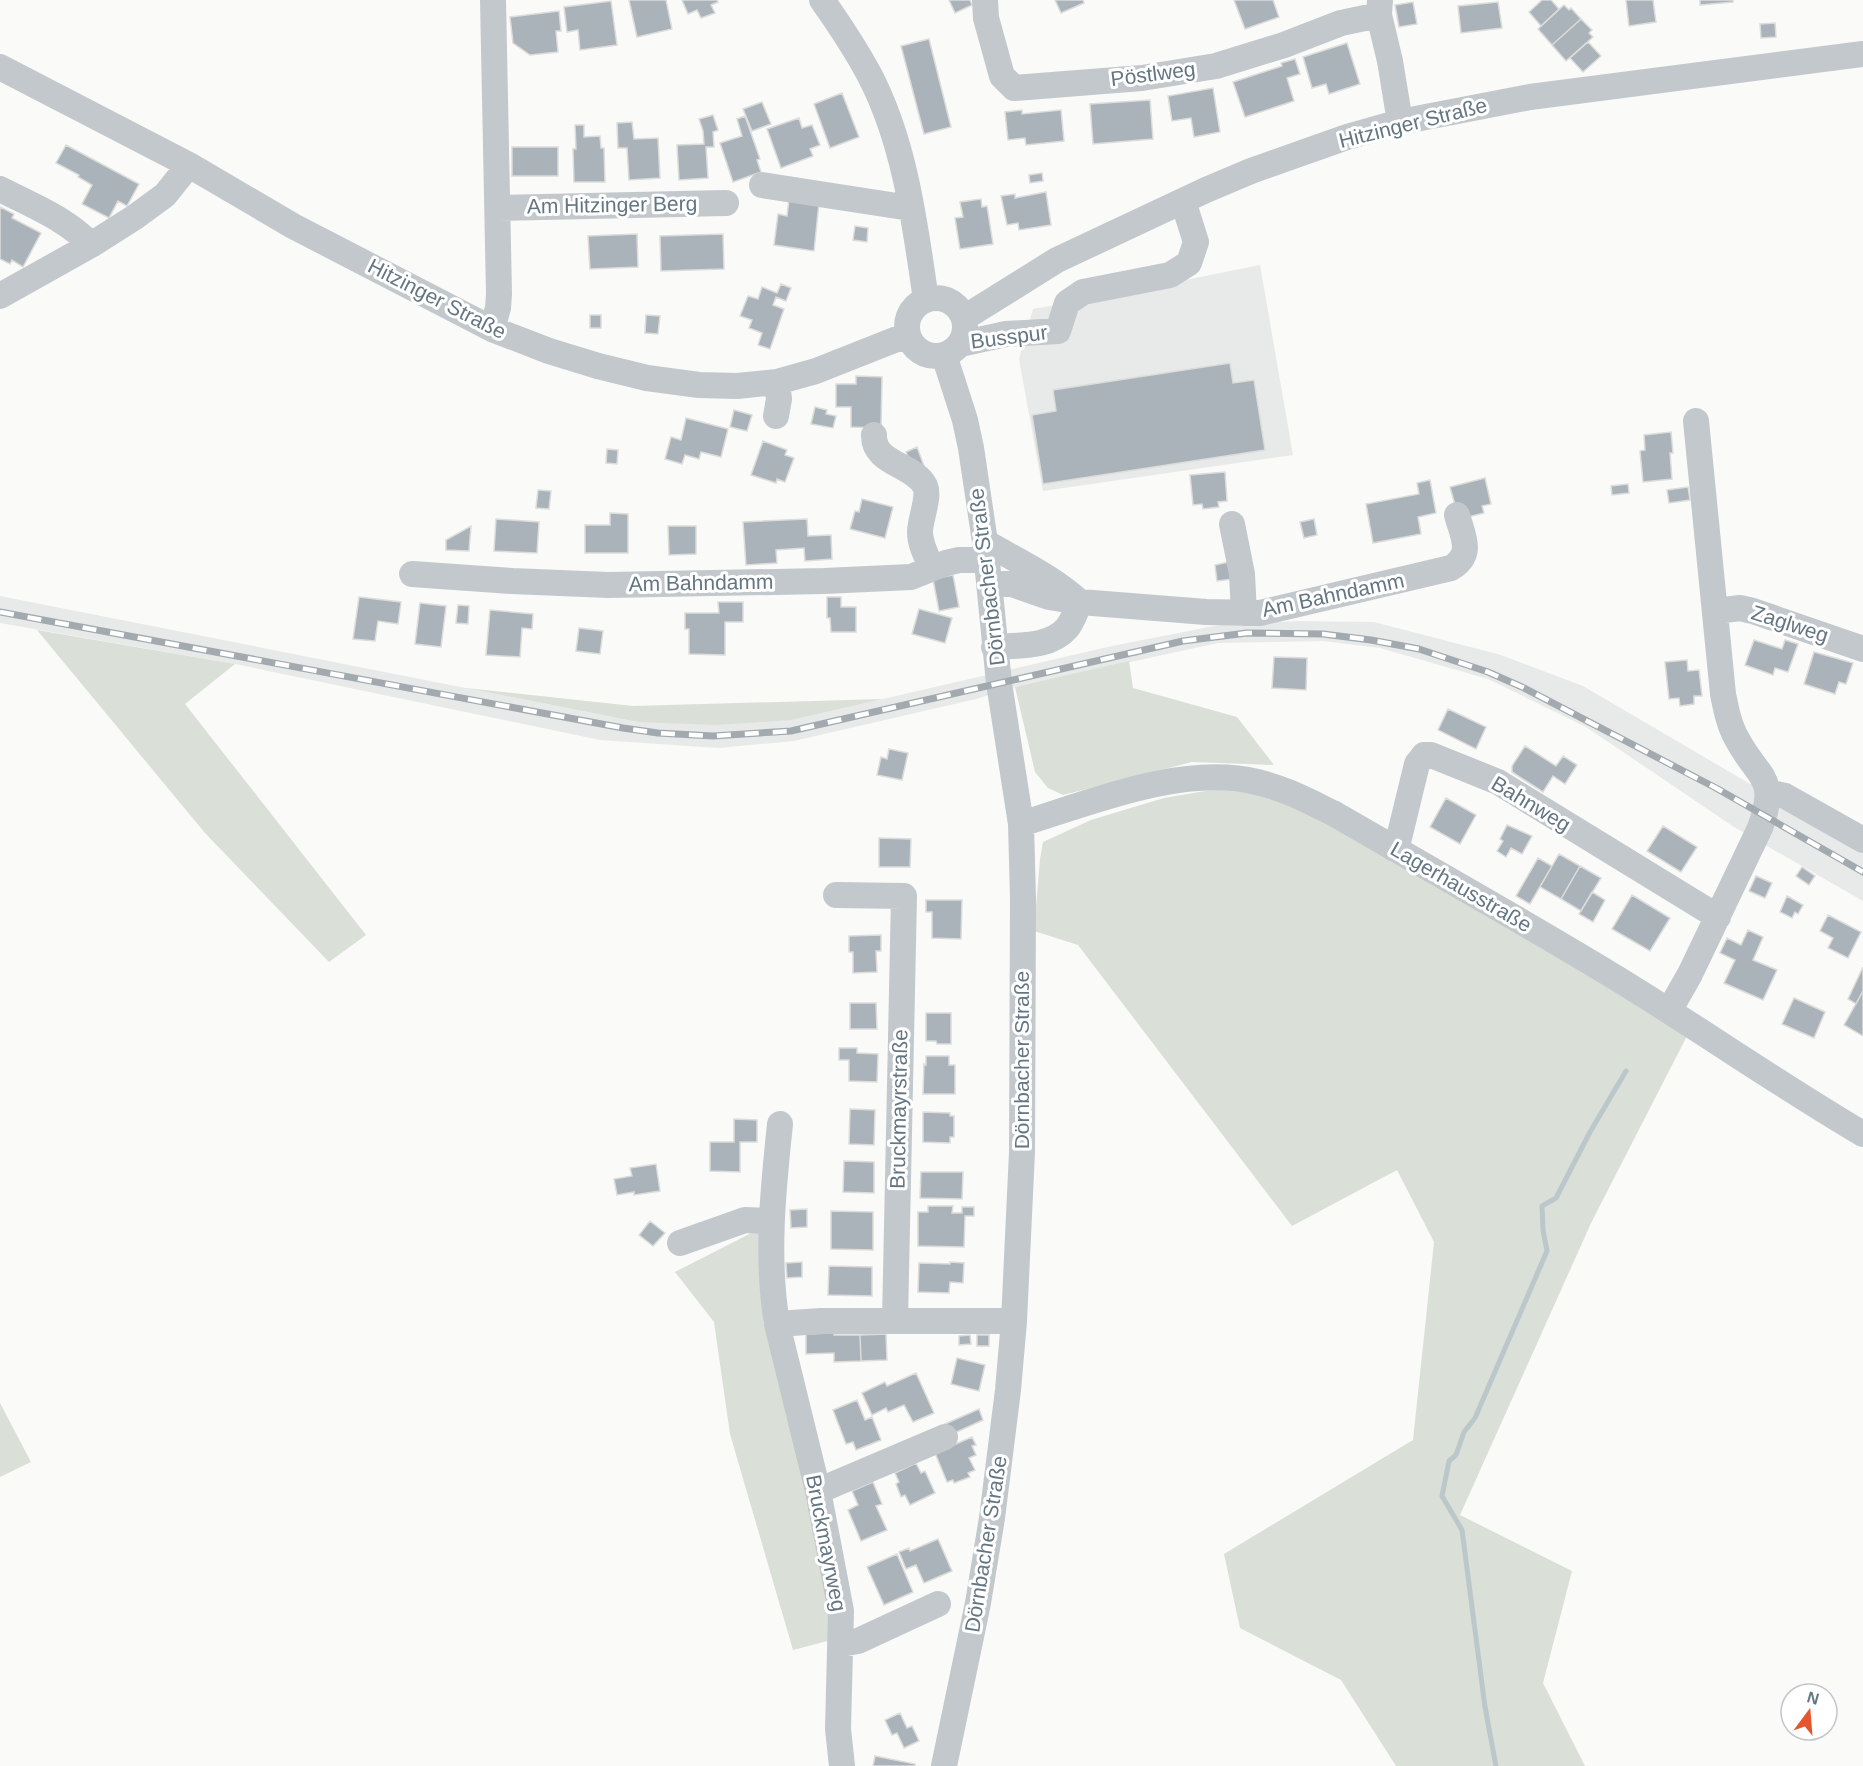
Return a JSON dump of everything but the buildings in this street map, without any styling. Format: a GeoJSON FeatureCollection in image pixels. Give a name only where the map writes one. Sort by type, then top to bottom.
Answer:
{"type":"FeatureCollection","features":[{"type":"Feature","properties":{"kind":"street","name":"Am Hitzinger Berg"},"geometry":{"type":"LineString","coordinates":[[492,328],[498,308],[499,294],[494,0]]}},
{"type":"Feature","properties":{"kind":"street"},"geometry":{"type":"LineString","coordinates":[[822,0],[847,35],[870,75],[883,106],[897,148],[926,300]]}},
{"type":"Feature","properties":{"kind":"street","name":"Pöstlweg"},"geometry":{"type":"LineString","coordinates":[[985,0],[986,18],[1002,76],[1014,88],[1142,78],[1216,66],[1284,45],[1380,7]]}},
{"type":"Feature","properties":{"kind":"street"},"geometry":{"type":"LineString","coordinates":[[1380,7],[1400,122]]}},
{"type":"Feature","properties":{"kind":"street","name":"Hitzinger Straße"},"geometry":{"type":"LineString","coordinates":[[964,318],[1057,260],[1100,238],[1251,171],[1400,122],[1530,97],[1863,54]]}},
{"type":"Feature","properties":{"kind":"street","name":"Hitzinger Straße"},"geometry":{"type":"LineString","coordinates":[[0,67],[189,165],[293,226],[492,328],[549,351],[598,366],[647,378],[699,385],[728,386],[777,382],[816,371],[908,335]]}},
{"type":"Feature","properties":{"kind":"street"},"geometry":{"type":"LineString","coordinates":[[0,296],[91,245],[165,195],[189,165]]}},
{"type":"Feature","properties":{"kind":"street"},"geometry":{"type":"LineString","coordinates":[[762,185],[910,208]]}},
{"type":"Feature","properties":{"kind":"street"},"geometry":{"type":"LineString","coordinates":[[0,189],[61,220],[81,234],[91,245]]}},
{"type":"Feature","properties":{"kind":"street","name":"Busspur"},"geometry":{"type":"LineString","coordinates":[[952,349],[1006,334],[1058,331],[1067,303],[1083,292],[1170,275],[1189,263],[1196,242],[1183,201]]}},
{"type":"Feature","properties":{"kind":"street","name":"Am Hitzinger Berg"},"geometry":{"type":"LineString","coordinates":[[498,208],[726,203]]}},
{"type":"Feature","properties":{"kind":"street"},"geometry":{"type":"LineString","coordinates":[[935,298],[952,303],[964,318],[965,331],[952,349],[938,356],[924,354],[914,346],[906,326],[912,310],[926,300],[935,298]]}},
{"type":"Feature","properties":{"kind":"street","name":"Dörnbacher Straße"},"geometry":{"type":"LineString","coordinates":[[944,1766],[978,1602],[1002,1441],[1014,1321],[1022,1152],[1021,824],[994,647],[987,562],[971,448],[952,349]]}},
{"type":"Feature","properties":{"kind":"street"},"geometry":{"type":"LineString","coordinates":[[776,416],[779,399],[777,382]]}},
{"type":"Feature","properties":{"kind":"street"},"geometry":{"type":"LineString","coordinates":[[1669,1011],[1718,917],[1760,828],[1767,808],[1768,792],[1764,778],[1737,739],[1728,717],[1723,694],[1696,421]]}},
{"type":"Feature","properties":{"kind":"street"},"geometry":{"type":"LineString","coordinates":[[874,435],[874,443],[878,450],[886,458],[916,477],[926,488],[920,535],[922,547],[932,568]]}},
{"type":"Feature","properties":{"kind":"street","name":"Am Bahndamm"},"geometry":{"type":"LineString","coordinates":[[412,574],[587,584],[700,584],[892,579],[922,574],[946,562],[959,560],[987,562],[1012,584],[1049,597],[1080,602],[1244,613],[1272,611],[1451,568],[1462,562],[1465,553],[1465,543],[1457,515]]}},
{"type":"Feature","properties":{"kind":"street"},"geometry":{"type":"LineString","coordinates":[[1232,524],[1242,574],[1244,613]]}},
{"type":"Feature","properties":{"kind":"street"},"geometry":{"type":"LineString","coordinates":[[987,562],[1059,584],[1080,602],[1068,627],[1058,636],[1033,644],[994,647]]}},
{"type":"Feature","properties":{"kind":"street","name":"Zaglweg"},"geometry":{"type":"LineString","coordinates":[[1716,611],[1740,608],[1753,611],[1863,649]]}},
{"type":"Feature","properties":{"kind":"street","name":"Bahnweg"},"geometry":{"type":"LineString","coordinates":[[1393,848],[1399,838],[1418,764],[1424,755],[1431,755],[1498,782],[1718,917]]}},
{"type":"Feature","properties":{"kind":"street","name":"Lagerhausstraße"},"geometry":{"type":"LineString","coordinates":[[1021,824],[1176,780],[1221,778],[1256,782],[1301,797],[1544,935],[1863,1134]]}},
{"type":"Feature","properties":{"kind":"street"},"geometry":{"type":"LineString","coordinates":[[1768,792],[1785,796],[1863,840]]}},
{"type":"Feature","properties":{"kind":"street","name":"Bruckmayrstraße"},"geometry":{"type":"LineString","coordinates":[[836,895],[904,896],[895,1322]]}},
{"type":"Feature","properties":{"kind":"street"},"geometry":{"type":"LineString","coordinates":[[780,1124],[771,1221],[777,1324],[1014,1321]]}},
{"type":"Feature","properties":{"kind":"street"},"geometry":{"type":"LineString","coordinates":[[680,1244],[746,1220],[771,1221]]}},
{"type":"Feature","properties":{"kind":"street","name":"Bruckmayrweg"},"geometry":{"type":"LineString","coordinates":[[777,1324],[818,1491],[841,1611],[838,1730],[842,1766]]}},
{"type":"Feature","properties":{"kind":"street"},"geometry":{"type":"LineString","coordinates":[[818,1491],[945,1437]]}},
{"type":"Feature","properties":{"kind":"street"},"geometry":{"type":"LineString","coordinates":[[841,1644],[858,1641],[938,1604]]}},
{"type":"Feature","properties":{"kind":"shaded area"},"geometry":{"type":"Polygon","coordinates":[[[1260,265],[1293,455],[1043,491],[1019,359],[1033,309],[1260,265]]]}},
{"type":"Feature","properties":{"kind":"shaded area"},"geometry":{"type":"Polygon","coordinates":[[[0,596],[638,722],[792,720],[1112,646],[1219,625],[1299,621],[1374,622],[1501,655],[1583,686],[1863,850],[1863,901],[1734,827],[1586,727],[1488,679],[1380,648],[1323,641],[1218,643],[1015,687],[976,699],[794,741],[718,748],[600,740],[235,664],[0,623],[0,596]]]}},
{"type":"Feature","properties":{"kind":"shaded area"},"geometry":{"type":"Polygon","coordinates":[[[37,630],[235,664],[185,704],[366,935],[329,962],[205,833],[37,630]]]}},
{"type":"Feature","properties":{"kind":"shaded area"},"geometry":{"type":"Polygon","coordinates":[[[1129,661],[1133,688],[1237,717],[1274,765],[1192,762],[1063,795],[1048,788],[1035,772],[1015,687],[1129,661]]]}},
{"type":"Feature","properties":{"kind":"shaded area"},"geometry":{"type":"Polygon","coordinates":[[[466,688],[633,706],[883,699],[792,720],[716,725],[638,722],[466,688]]]}},
{"type":"Feature","properties":{"kind":"shaded area"},"geometry":{"type":"Polygon","coordinates":[[[1223,788],[1273,796],[1325,820],[1555,953],[1687,1036],[1592,1221],[1460,1515],[1572,1571],[1543,1683],[1585,1766],[1396,1766],[1341,1680],[1240,1628],[1224,1554],[1413,1440],[1434,1242],[1397,1170],[1292,1226],[1078,945],[1034,931],[1043,842],[1091,820],[1164,798],[1223,788]]]}},
{"type":"Feature","properties":{"kind":"shaded area"},"geometry":{"type":"Polygon","coordinates":[[[763,1227],[763,1321],[818,1516],[835,1639],[793,1650],[730,1434],[714,1322],[675,1272],[763,1227]]]}},
{"type":"Feature","properties":{"kind":"shaded area"},"geometry":{"type":"Polygon","coordinates":[[[0,1403],[31,1462],[0,1477],[0,1403]]]}},
{"type":"Feature","properties":{"kind":"waterway"},"geometry":{"type":"LineString","coordinates":[[1496,1766],[1485,1707],[1462,1530],[1442,1496],[1449,1461],[1456,1455],[1464,1432],[1475,1418],[1547,1251],[1542,1206],[1556,1198],[1590,1132],[1626,1071]]}},
{"type":"Feature","properties":{"kind":"railway"},"geometry":{"type":"LineString","coordinates":[[0,612],[623,728],[658,733],[713,736],[791,731],[1183,641],[1247,633],[1323,634],[1371,640],[1419,649],[1488,672],[1522,687],[1716,788],[1863,872]]}}]}
